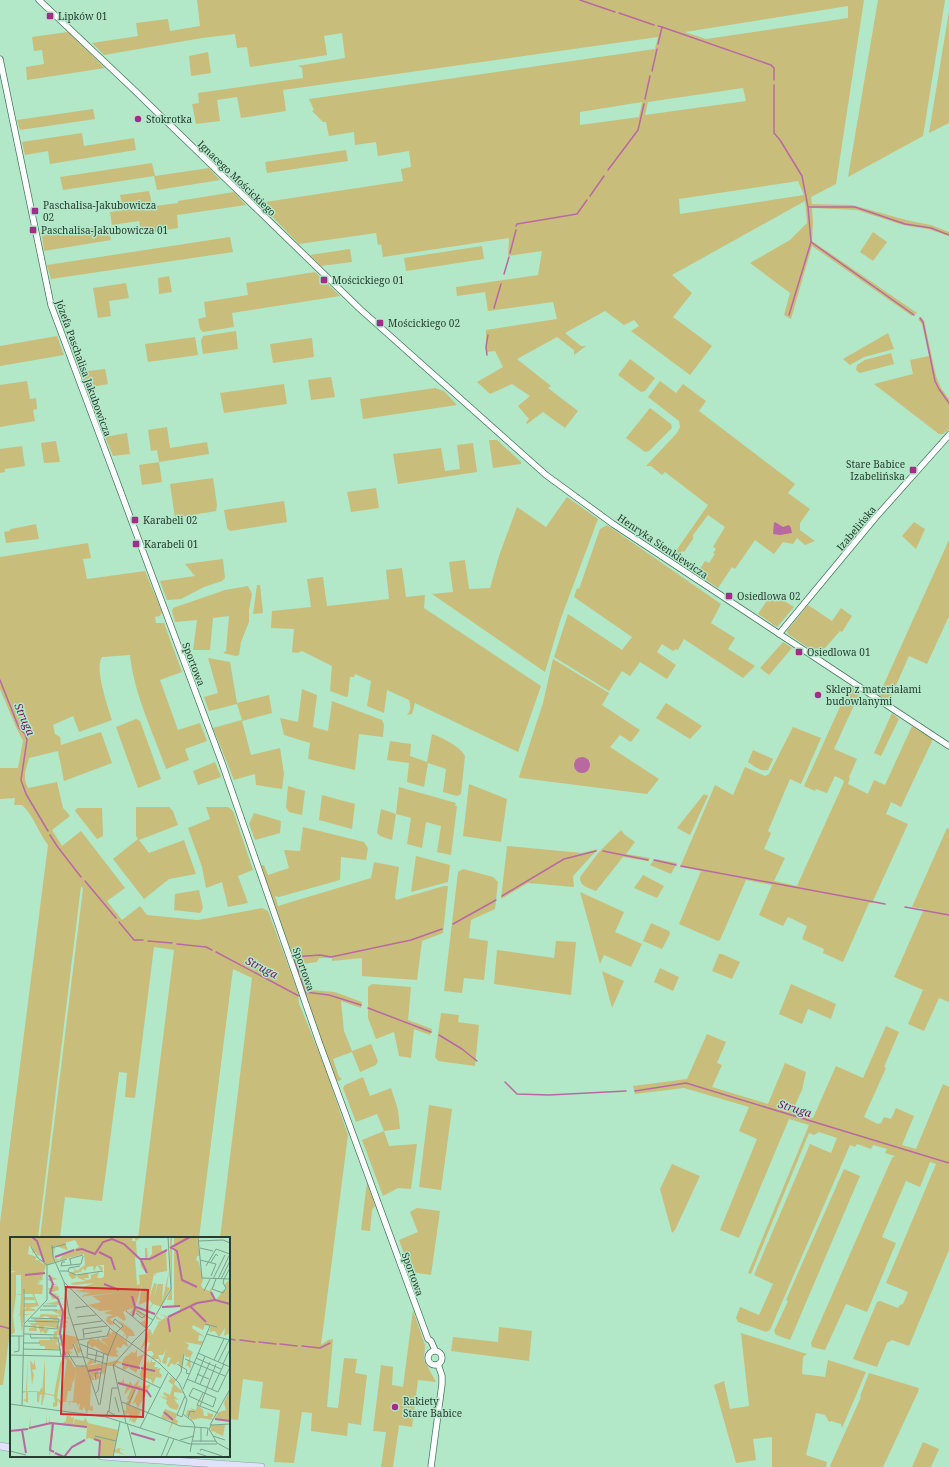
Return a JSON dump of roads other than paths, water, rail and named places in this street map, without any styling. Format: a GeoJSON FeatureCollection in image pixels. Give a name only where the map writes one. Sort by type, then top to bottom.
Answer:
{"type":"FeatureCollection","features":[{"type":"Feature","properties":{"kind":"main road"},"geometry":{"type":"LineString","coordinates":[[0,1446],[10,1448]]}},
{"type":"Feature","properties":{"kind":"main road"},"geometry":{"type":"LineString","coordinates":[[116,1457],[261,1467]]}},
{"type":"Feature","properties":{"kind":"street","name":"Ignacego Mościckiego"},"geometry":{"type":"LineString","coordinates":[[39,0],[388,335]]}},
{"type":"Feature","properties":{"kind":"street","name":"Józefa Paschalisa Jakubowicza"},"geometry":{"type":"LineString","coordinates":[[0,59],[51,305],[162,606]]}},
{"type":"Feature","properties":{"kind":"street","name":"Henryka Sienkiewicza"},"geometry":{"type":"LineString","coordinates":[[388,335],[546,475],[613,524],[949,746]]}},
{"type":"Feature","properties":{"kind":"street","name":"Izabelińska"},"geometry":{"type":"LineString","coordinates":[[779,634],[876,517],[949,436]]}},
{"type":"Feature","properties":{"kind":"street","name":"Sportowa"},"geometry":{"type":"LineString","coordinates":[[162,606],[222,763],[320,1042],[428,1339],[431,1341],[433,1352]]}},
{"type":"Feature","properties":{"kind":"street"},"geometry":{"type":"LineString","coordinates":[[433,1352],[439,1352],[442,1356],[441,1362],[438,1364],[434,1365],[429,1362],[428,1356],[433,1352]]}},
{"type":"Feature","properties":{"kind":"street"},"geometry":{"type":"LineString","coordinates":[[431,1467],[442,1384],[442,1376],[438,1364]]}},
{"type":"Feature","properties":{"kind":"waterway"},"geometry":{"type":"LineString","coordinates":[[580,0],[615,12]]}},
{"type":"Feature","properties":{"kind":"waterway"},"geometry":{"type":"LineString","coordinates":[[619,13],[654,25]]}},
{"type":"Feature","properties":{"kind":"waterway"},"geometry":{"type":"LineString","coordinates":[[658,26],[662,27],[658,44]]}},
{"type":"Feature","properties":{"kind":"waterway"},"geometry":{"type":"LineString","coordinates":[[662,27],[771,65],[774,68],[774,80]]}},
{"type":"Feature","properties":{"kind":"waterway"},"geometry":{"type":"LineString","coordinates":[[652,71],[657,49]]}},
{"type":"Feature","properties":{"kind":"waterway"},"geometry":{"type":"LineString","coordinates":[[645,99],[650,76]]}},
{"type":"Feature","properties":{"kind":"waterway"},"geometry":{"type":"LineString","coordinates":[[774,85],[774,133],[780,140],[802,176],[808,207],[811,242],[789,315]]}},
{"type":"Feature","properties":{"kind":"waterway"},"geometry":{"type":"LineString","coordinates":[[608,170],[638,130],[644,104]]}},
{"type":"Feature","properties":{"kind":"waterway"},"geometry":{"type":"LineString","coordinates":[[590,196],[604,176]]}},
{"type":"Feature","properties":{"kind":"waterway"},"geometry":{"type":"LineString","coordinates":[[516,226],[517,224],[577,214],[587,200]]}},
{"type":"Feature","properties":{"kind":"waterway"},"geometry":{"type":"LineString","coordinates":[[809,207],[855,207],[905,224],[931,228],[949,235]]}},
{"type":"Feature","properties":{"kind":"waterway"},"geometry":{"type":"LineString","coordinates":[[510,253],[516,230]]}},
{"type":"Feature","properties":{"kind":"waterway"},"geometry":{"type":"LineString","coordinates":[[811,242],[914,315]]}},
{"type":"Feature","properties":{"kind":"waterway"},"geometry":{"type":"LineString","coordinates":[[504,274],[509,257]]}},
{"type":"Feature","properties":{"kind":"waterway"},"geometry":{"type":"LineString","coordinates":[[494,308],[501,284]]}},
{"type":"Feature","properties":{"kind":"waterway"},"geometry":{"type":"LineString","coordinates":[[920,318],[923,322],[935,381],[949,403]]}},
{"type":"Feature","properties":{"kind":"waterway"},"geometry":{"type":"LineString","coordinates":[[487,355],[486,347],[488,335]]}},
{"type":"Feature","properties":{"kind":"waterway","name":"Struga"},"geometry":{"type":"LineString","coordinates":[[0,680],[19,728],[25,734],[27,740],[21,780],[26,794],[48,831]]}},
{"type":"Feature","properties":{"kind":"waterway","name":"Struga"},"geometry":{"type":"LineString","coordinates":[[50,835],[81,877]]}},
{"type":"Feature","properties":{"kind":"waterway"},"geometry":{"type":"LineString","coordinates":[[502,896],[564,859],[596,851]]}},
{"type":"Feature","properties":{"kind":"waterway"},"geometry":{"type":"LineString","coordinates":[[603,851],[648,860]]}},
{"type":"Feature","properties":{"kind":"waterway"},"geometry":{"type":"LineString","coordinates":[[654,860],[676,865]]}},
{"type":"Feature","properties":{"kind":"waterway"},"geometry":{"type":"LineString","coordinates":[[681,866],[885,904]]}},
{"type":"Feature","properties":{"kind":"waterway","name":"Struga"},"geometry":{"type":"LineString","coordinates":[[85,881],[116,918]]}},
{"type":"Feature","properties":{"kind":"waterway"},"geometry":{"type":"LineString","coordinates":[[453,924],[496,900]]}},
{"type":"Feature","properties":{"kind":"waterway"},"geometry":{"type":"LineString","coordinates":[[905,907],[949,915]]}},
{"type":"Feature","properties":{"kind":"waterway","name":"Struga"},"geometry":{"type":"LineString","coordinates":[[119,922],[134,940],[143,940]]}},
{"type":"Feature","properties":{"kind":"waterway"},"geometry":{"type":"LineString","coordinates":[[299,973],[293,957],[320,955],[331,957],[411,940],[442,929]]}},
{"type":"Feature","properties":{"kind":"waterway","name":"Struga"},"geometry":{"type":"LineString","coordinates":[[148,941],[172,943]]}},
{"type":"Feature","properties":{"kind":"waterway","name":"Struga"},"geometry":{"type":"LineString","coordinates":[[177,944],[206,947],[212,950]]}},
{"type":"Feature","properties":{"kind":"waterway","name":"Struga"},"geometry":{"type":"LineString","coordinates":[[216,952],[300,996]]}},
{"type":"Feature","properties":{"kind":"waterway"},"geometry":{"type":"LineString","coordinates":[[301,979],[306,995]]}},
{"type":"Feature","properties":{"kind":"waterway","name":"Struga"},"geometry":{"type":"LineString","coordinates":[[305,992],[329,995],[361,1005]]}},
{"type":"Feature","properties":{"kind":"waterway","name":"Struga"},"geometry":{"type":"LineString","coordinates":[[368,1008],[431,1032]]}},
{"type":"Feature","properties":{"kind":"waterway","name":"Struga"},"geometry":{"type":"LineString","coordinates":[[439,1035],[462,1049],[477,1061]]}},
{"type":"Feature","properties":{"kind":"waterway","name":"Struga"},"geometry":{"type":"LineString","coordinates":[[505,1082],[517,1094],[549,1095],[626,1091]]}},
{"type":"Feature","properties":{"kind":"waterway","name":"Struga"},"geometry":{"type":"LineString","coordinates":[[635,1091],[686,1083],[949,1163]]}},
{"type":"Feature","properties":{"kind":"waterway"},"geometry":{"type":"LineString","coordinates":[[0,1326],[10,1329]]}},
{"type":"Feature","properties":{"kind":"waterway"},"geometry":{"type":"LineString","coordinates":[[230,1339],[235,1340]]}},
{"type":"Feature","properties":{"kind":"waterway"},"geometry":{"type":"LineString","coordinates":[[240,1340],[255,1342]]}},
{"type":"Feature","properties":{"kind":"waterway"},"geometry":{"type":"LineString","coordinates":[[259,1342],[276,1344]]}},
{"type":"Feature","properties":{"kind":"waterway"},"geometry":{"type":"LineString","coordinates":[[302,1346],[320,1348],[330,1343]]}},
{"type":"Feature","properties":{"kind":"waterway"},"geometry":{"type":"LineString","coordinates":[[280,1344],[297,1346]]}},
{"type":"Feature","properties":{"kind":"place","name":"Lipków 01"},"geometry":{"type":"Point","coordinates":[50,16]}},
{"type":"Feature","properties":{"kind":"place","name":"Stokrotka"},"geometry":{"type":"Point","coordinates":[138,119]}},
{"type":"Feature","properties":{"kind":"place","name":"Paschalisa-Jakubowicza 02"},"geometry":{"type":"Point","coordinates":[35,211]}},
{"type":"Feature","properties":{"kind":"place","name":"Paschalisa-Jakubowicza 01"},"geometry":{"type":"Point","coordinates":[33,230]}},
{"type":"Feature","properties":{"kind":"place","name":"Mościckiego 01"},"geometry":{"type":"Point","coordinates":[324,280]}},
{"type":"Feature","properties":{"kind":"place","name":"Mościckiego 02"},"geometry":{"type":"Point","coordinates":[380,323]}},
{"type":"Feature","properties":{"kind":"place","name":"Stare Babice Izabelińska"},"geometry":{"type":"Point","coordinates":[913,470]}},
{"type":"Feature","properties":{"kind":"place","name":"Karabeli 02"},"geometry":{"type":"Point","coordinates":[135,520]}},
{"type":"Feature","properties":{"kind":"place","name":"Karabeli 01"},"geometry":{"type":"Point","coordinates":[136,544]}},
{"type":"Feature","properties":{"kind":"place","name":"Osiedlowa 02"},"geometry":{"type":"Point","coordinates":[729,596]}},
{"type":"Feature","properties":{"kind":"place","name":"Osiedlowa 01"},"geometry":{"type":"Point","coordinates":[799,652]}},
{"type":"Feature","properties":{"kind":"place","name":"Sklep z materiałami budowlanymi"},"geometry":{"type":"Point","coordinates":[818,695]}},
{"type":"Feature","properties":{"kind":"place","name":"Rakiety Stare Babice"},"geometry":{"type":"Point","coordinates":[395,1407]}}]}
